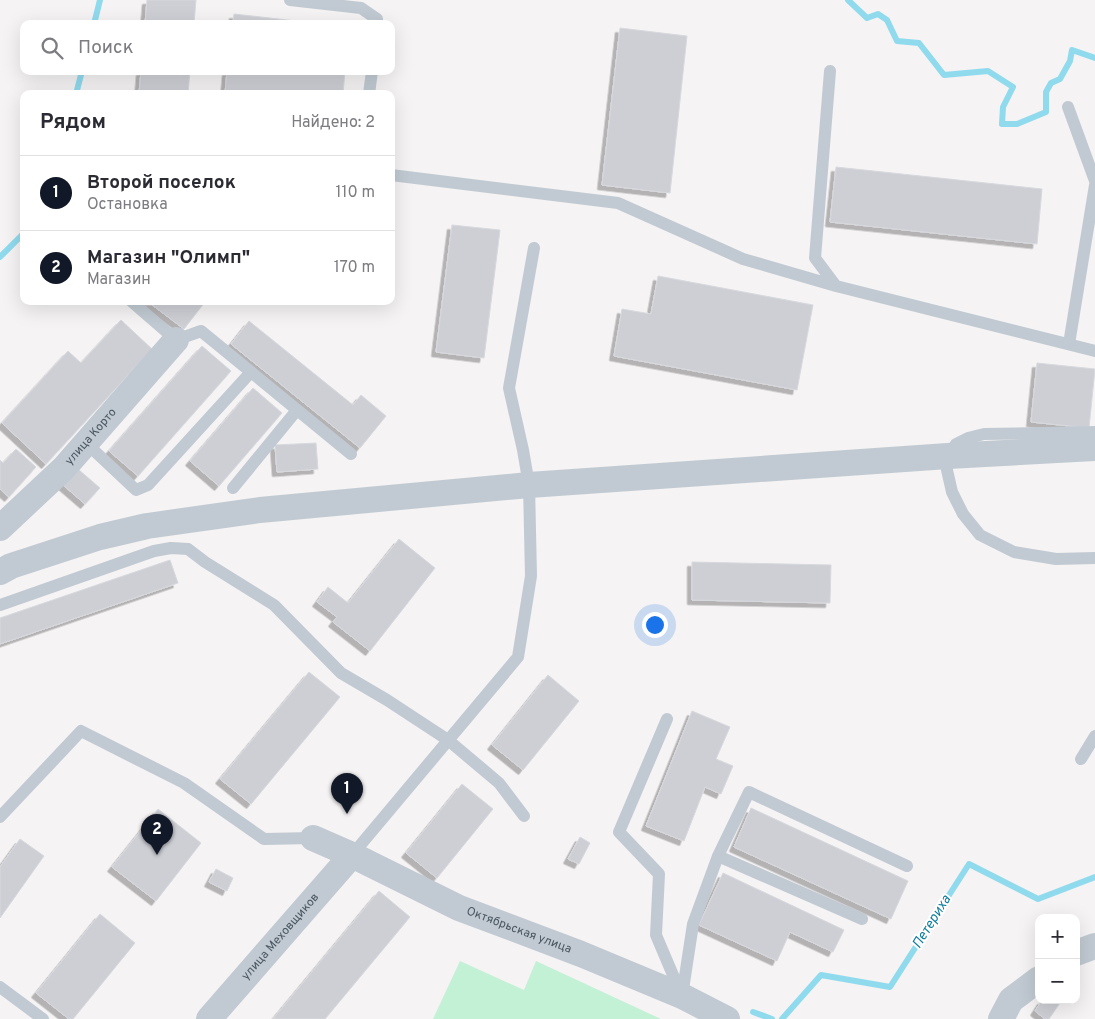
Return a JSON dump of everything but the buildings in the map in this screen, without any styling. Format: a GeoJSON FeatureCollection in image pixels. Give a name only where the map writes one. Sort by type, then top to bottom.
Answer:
{"type":"FeatureCollection","features":[{"type":"Feature","properties":{"kind":"street","name":"улица Корто"},"geometry":{"type":"LineString","coordinates":[[0,528],[64,468],[176,340]]}},
{"type":"Feature","properties":{"kind":"street"},"geometry":{"type":"LineString","coordinates":[[0,572],[11,566],[100,537],[147,526],[260,510],[529,485],[948,456],[1095,448]]}},
{"type":"Feature","properties":{"kind":"street","name":"Октябрьская улица"},"geometry":{"type":"LineString","coordinates":[[313,838],[352,855],[459,908],[581,954],[682,996],[727,1019]]}},
{"type":"Feature","properties":{"kind":"street","name":"улица Меховщиков"},"geometry":{"type":"LineString","coordinates":[[209,1019],[352,855]]}},
{"type":"Feature","properties":{"kind":"street"},"geometry":{"type":"LineString","coordinates":[[1080,952],[1095,946]]}},
{"type":"Feature","properties":{"kind":"street"},"geometry":{"type":"LineString","coordinates":[[1002,1019],[1011,1000],[1035,982]]}},
{"type":"Feature","properties":{"kind":"lane"},"geometry":{"type":"LineString","coordinates":[[290,0],[361,8],[377,20]]}},
{"type":"Feature","properties":{"kind":"lane"},"geometry":{"type":"LineString","coordinates":[[830,71],[815,258],[836,286]]}},
{"type":"Feature","properties":{"kind":"lane"},"geometry":{"type":"LineString","coordinates":[[370,90],[371,75]]}},
{"type":"Feature","properties":{"kind":"lane"},"geometry":{"type":"LineString","coordinates":[[1068,106],[1095,181]]}},
{"type":"Feature","properties":{"kind":"lane"},"geometry":{"type":"LineString","coordinates":[[395,175],[618,203],[743,259],[836,286],[1095,351]]}},
{"type":"Feature","properties":{"kind":"lane"},"geometry":{"type":"LineString","coordinates":[[1069,344],[1095,185]]}},
{"type":"Feature","properties":{"kind":"lane"},"geometry":{"type":"LineString","coordinates":[[352,855],[518,657],[531,576],[529,485],[524,450],[509,388],[534,248]]}},
{"type":"Feature","properties":{"kind":"lane"},"geometry":{"type":"LineString","coordinates":[[136,305],[176,340],[201,331],[351,454]]}},
{"type":"Feature","properties":{"kind":"lane"},"geometry":{"type":"LineString","coordinates":[[86,443],[136,490],[148,485],[251,372]]}},
{"type":"Feature","properties":{"kind":"lane"},"geometry":{"type":"LineString","coordinates":[[232,488],[297,410]]}},
{"type":"Feature","properties":{"kind":"lane"},"geometry":{"type":"LineString","coordinates":[[1095,432],[984,434],[968,438],[956,444],[948,456],[947,470],[952,492],[963,514],[980,534],[1014,552],[1056,559],[1095,558]]}},
{"type":"Feature","properties":{"kind":"lane"},"geometry":{"type":"LineString","coordinates":[[0,605],[154,551],[171,548],[188,549],[205,562],[274,605],[341,673],[387,700],[448,740],[499,783],[524,816]]}},
{"type":"Feature","properties":{"kind":"lane"},"geometry":{"type":"LineString","coordinates":[[666,719],[619,832],[659,874],[656,935],[682,996]]}},
{"type":"Feature","properties":{"kind":"lane"},"geometry":{"type":"LineString","coordinates":[[0,817],[81,731],[184,783],[264,839],[313,838]]}},
{"type":"Feature","properties":{"kind":"lane"},"geometry":{"type":"LineString","coordinates":[[1081,759],[1095,736]]}},
{"type":"Feature","properties":{"kind":"lane"},"geometry":{"type":"LineString","coordinates":[[682,996],[693,924],[718,856],[748,792],[907,866]]}},
{"type":"Feature","properties":{"kind":"lane"},"geometry":{"type":"LineString","coordinates":[[718,856],[862,919]]}},
{"type":"Feature","properties":{"kind":"lane"},"geometry":{"type":"LineString","coordinates":[[0,987],[43,1019]]}},
{"type":"Feature","properties":{"kind":"green space"},"geometry":{"type":"Polygon","coordinates":[[[460,961],[524,990],[536,961],[661,1019],[433,1019],[460,961]]]}},
{"type":"Feature","properties":{"kind":"waterway"},"geometry":{"type":"LineString","coordinates":[[95,20],[100,0]]}},
{"type":"Feature","properties":{"kind":"waterway"},"geometry":{"type":"LineString","coordinates":[[848,0],[867,18],[878,14],[887,20],[897,41],[919,43],[944,75],[988,71],[1013,87],[1003,107],[1002,124],[1017,124],[1046,112],[1046,92],[1051,83],[1060,79],[1070,61],[1072,50],[1095,58]]}},
{"type":"Feature","properties":{"kind":"waterway"},"geometry":{"type":"LineString","coordinates":[[77,90],[81,75]]}},
{"type":"Feature","properties":{"kind":"waterway"},"geometry":{"type":"LineString","coordinates":[[0,257],[20,237]]}},
{"type":"Feature","properties":{"kind":"waterway","name":"Петериха"},"geometry":{"type":"LineString","coordinates":[[782,1019],[821,975],[890,987],[969,864],[1038,899],[1095,877]]}},
{"type":"Feature","properties":{"kind":"waterway","name":"Петериха"},"geometry":{"type":"LineString","coordinates":[[753,1012],[772,1019]]}},
{"type":"Feature","properties":{"kind":"place","name":"Второй поселок"},"geometry":{"type":"Point","coordinates":[347,814]}},
{"type":"Feature","properties":{"kind":"place","name":"Магазин \"Олимп\""},"geometry":{"type":"Point","coordinates":[157,855]}}]}
